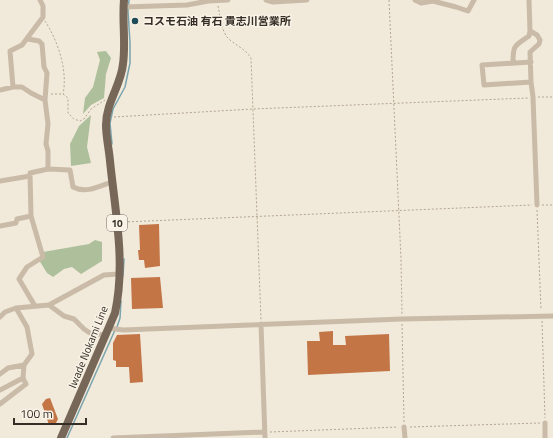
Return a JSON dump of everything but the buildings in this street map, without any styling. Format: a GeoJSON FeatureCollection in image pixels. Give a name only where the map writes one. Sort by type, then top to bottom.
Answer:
{"type":"FeatureCollection","features":[{"type":"Feature","properties":{"kind":"main road","name":"Iwade Nokami Line"},"geometry":{"type":"LineString","coordinates":[[61,438],[108,331],[115,313],[119,296],[117,222],[106,126],[109,107],[120,79],[123,64],[124,4]]}},
{"type":"Feature","properties":{"kind":"street"},"geometry":{"type":"LineString","coordinates":[[13,87],[10,51],[22,45],[28,39],[43,17],[43,6],[40,0]]}},
{"type":"Feature","properties":{"kind":"street"},"geometry":{"type":"LineString","coordinates":[[124,4],[187,5],[228,0]]}},
{"type":"Feature","properties":{"kind":"street"},"geometry":{"type":"LineString","coordinates":[[266,0],[273,2],[307,0]]}},
{"type":"Feature","properties":{"kind":"street"},"geometry":{"type":"LineString","coordinates":[[415,0],[421,3],[433,1],[468,11],[474,0]]}},
{"type":"Feature","properties":{"kind":"street"},"geometry":{"type":"LineString","coordinates":[[513,63],[513,49],[518,43],[529,36],[528,0]]}},
{"type":"Feature","properties":{"kind":"street"},"geometry":{"type":"LineString","coordinates":[[530,31],[536,34],[540,40],[539,44],[530,52],[537,205]]}},
{"type":"Feature","properties":{"kind":"street"},"geometry":{"type":"LineString","coordinates":[[28,39],[39,41],[42,44],[44,67],[47,73],[45,100],[48,124],[46,144],[48,151],[48,169]]}},
{"type":"Feature","properties":{"kind":"street"},"geometry":{"type":"LineString","coordinates":[[531,62],[482,65],[484,85],[531,82]]}},
{"type":"Feature","properties":{"kind":"street"},"geometry":{"type":"LineString","coordinates":[[0,90],[13,87],[22,87],[45,100]]}},
{"type":"Feature","properties":{"kind":"street"},"geometry":{"type":"LineString","coordinates":[[35,306],[19,279],[27,267],[43,257],[31,216],[30,173],[48,169],[70,170],[73,187],[79,190],[88,190],[112,182]]}},
{"type":"Feature","properties":{"kind":"street"},"geometry":{"type":"LineString","coordinates":[[0,181],[30,176]]}},
{"type":"Feature","properties":{"kind":"street"},"geometry":{"type":"LineString","coordinates":[[0,226],[16,223],[17,219],[31,216]]}},
{"type":"Feature","properties":{"kind":"street"},"geometry":{"type":"LineString","coordinates":[[0,317],[5,312],[16,308],[49,305],[104,275],[119,274]]}},
{"type":"Feature","properties":{"kind":"street"},"geometry":{"type":"LineString","coordinates":[[49,305],[64,316],[74,319],[90,333],[123,330],[261,324],[553,316]]}},
{"type":"Feature","properties":{"kind":"street"},"geometry":{"type":"LineString","coordinates":[[0,404],[26,384],[23,378],[24,365],[32,354],[27,327],[16,308]]}},
{"type":"Feature","properties":{"kind":"street"},"geometry":{"type":"LineString","coordinates":[[261,324],[265,438]]}},
{"type":"Feature","properties":{"kind":"street"},"geometry":{"type":"LineString","coordinates":[[0,374],[8,368],[24,365]]}},
{"type":"Feature","properties":{"kind":"street"},"geometry":{"type":"LineString","coordinates":[[0,390],[23,378]]}},
{"type":"Feature","properties":{"kind":"street"},"geometry":{"type":"LineString","coordinates":[[545,423],[546,438]]}},
{"type":"Feature","properties":{"kind":"street"},"geometry":{"type":"LineString","coordinates":[[404,427],[405,438]]}},
{"type":"Feature","properties":{"kind":"street"},"geometry":{"type":"LineString","coordinates":[[113,438],[265,432]]}},
{"type":"Feature","properties":{"kind":"path"},"geometry":{"type":"LineString","coordinates":[[389,0],[402,319],[404,427]]}},
{"type":"Feature","properties":{"kind":"path"},"geometry":{"type":"LineString","coordinates":[[217,1],[224,31],[227,36],[247,52],[251,58],[261,324]]}},
{"type":"Feature","properties":{"kind":"path"},"geometry":{"type":"LineString","coordinates":[[43,17],[53,34],[61,57],[64,80],[63,94]]}},
{"type":"Feature","properties":{"kind":"path"},"geometry":{"type":"LineString","coordinates":[[46,93],[63,94],[68,98],[68,113],[74,119],[80,121],[84,119],[91,109],[107,99],[112,98]]}},
{"type":"Feature","properties":{"kind":"path"},"geometry":{"type":"LineString","coordinates":[[107,117],[253,109],[553,97]]}},
{"type":"Feature","properties":{"kind":"path"},"geometry":{"type":"LineString","coordinates":[[265,432],[545,423],[537,205]]}},
{"type":"Feature","properties":{"kind":"path"},"geometry":{"type":"LineString","coordinates":[[117,222],[553,205]]}},
{"type":"Feature","properties":{"kind":"green space"},"geometry":{"type":"Polygon","coordinates":[[[106,51],[111,58],[106,74],[104,98],[91,105],[83,114],[85,98],[93,87],[100,60],[97,52],[106,51]]]}},
{"type":"Feature","properties":{"kind":"green space"},"geometry":{"type":"Polygon","coordinates":[[[91,115],[87,147],[91,163],[71,166],[70,144],[79,126],[91,115]]]}},
{"type":"Feature","properties":{"kind":"green space"},"geometry":{"type":"Polygon","coordinates":[[[95,240],[102,242],[102,261],[81,274],[72,267],[64,269],[53,277],[47,273],[39,260],[43,252],[89,244],[95,240]]]}},
{"type":"Feature","properties":{"kind":"waterway"},"geometry":{"type":"LineString","coordinates":[[112,144],[110,123],[113,109],[125,87],[130,63],[129,0]]}},
{"type":"Feature","properties":{"kind":"waterway"},"geometry":{"type":"LineString","coordinates":[[123,276],[124,259]]}},
{"type":"Feature","properties":{"kind":"waterway"},"geometry":{"type":"LineString","coordinates":[[117,327],[120,318],[121,301]]}},
{"type":"Feature","properties":{"kind":"waterway"},"geometry":{"type":"LineString","coordinates":[[67,438],[115,330]]}},
{"type":"Feature","properties":{"kind":"place","name":"コスモ石油 有石 貴志川営業所"},"geometry":{"type":"Point","coordinates":[135,21]}}]}
